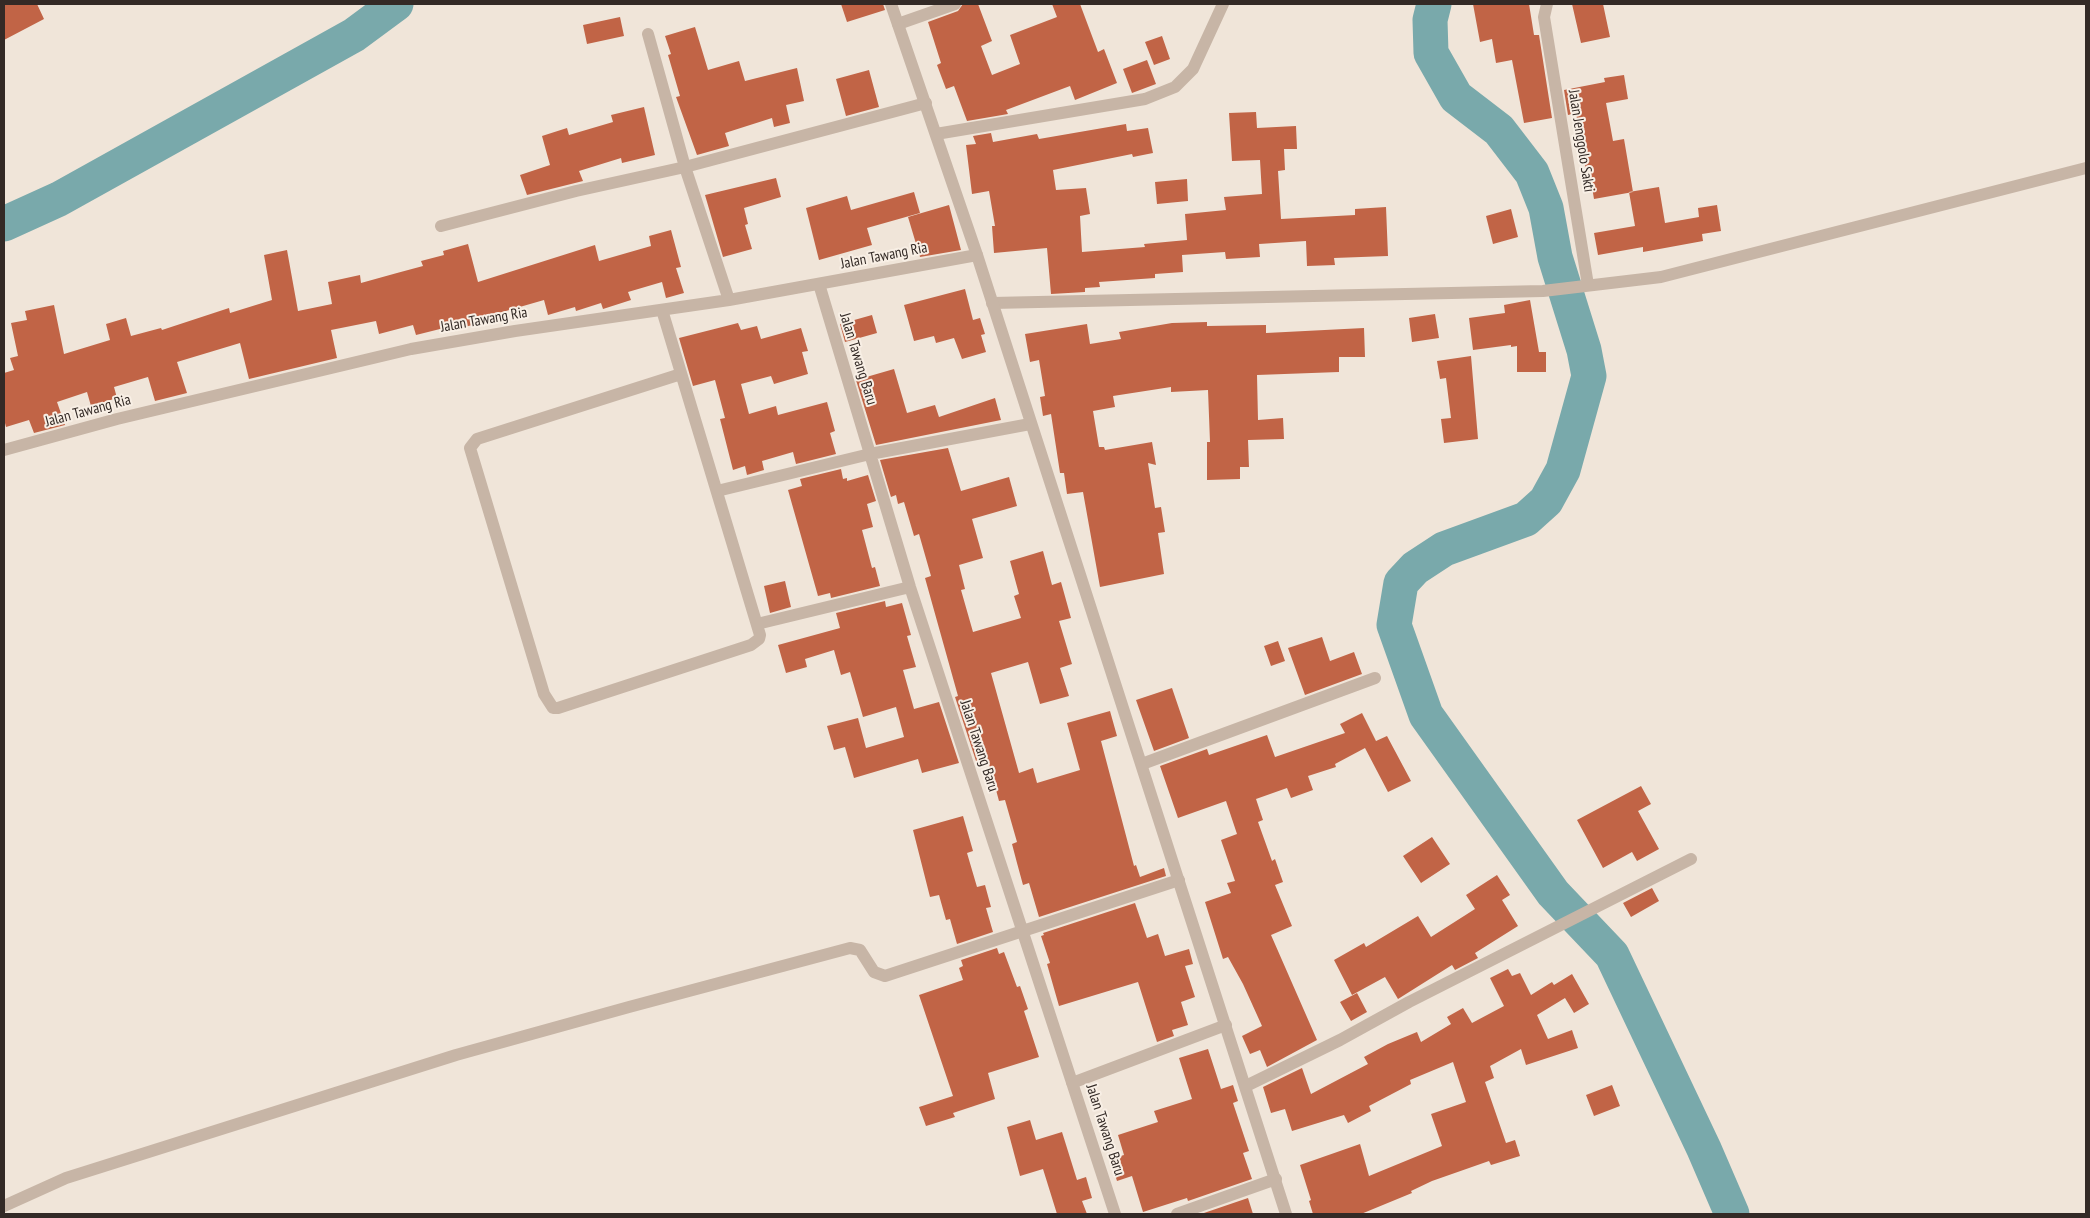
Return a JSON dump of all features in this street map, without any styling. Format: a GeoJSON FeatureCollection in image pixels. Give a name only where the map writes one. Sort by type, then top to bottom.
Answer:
{"type":"FeatureCollection","features":[{"type":"Feature","properties":{"kind":"street"},"geometry":{"type":"LineString","coordinates":[[891,4],[977,255],[1286,1214]]}},
{"type":"Feature","properties":{"kind":"street"},"geometry":{"type":"LineString","coordinates":[[898,24],[955,4]]}},
{"type":"Feature","properties":{"kind":"street"},"geometry":{"type":"LineString","coordinates":[[936,134],[1145,99],[1175,88],[1193,69],[1223,4]]}},
{"type":"Feature","properties":{"kind":"street","name":"Jalan Jenggolo Sakti"},"geometry":{"type":"LineString","coordinates":[[1547,4],[1544,18],[1584,285]]}},
{"type":"Feature","properties":{"kind":"street"},"geometry":{"type":"LineString","coordinates":[[648,34],[685,167],[729,300]]}},
{"type":"Feature","properties":{"kind":"street"},"geometry":{"type":"LineString","coordinates":[[441,226],[685,167],[926,103]]}},
{"type":"Feature","properties":{"kind":"street"},"geometry":{"type":"LineString","coordinates":[[992,303],[1542,291],[1661,277],[2086,168]]}},
{"type":"Feature","properties":{"kind":"street","name":"Jalan Tawang Ria"},"geometry":{"type":"LineString","coordinates":[[4,450],[127,417],[411,350],[515,331],[729,300],[977,255]]}},
{"type":"Feature","properties":{"kind":"street","name":"Jalan Tawang Baru"},"geometry":{"type":"LineString","coordinates":[[819,284],[910,587],[1115,1214]]}},
{"type":"Feature","properties":{"kind":"street"},"geometry":{"type":"LineString","coordinates":[[662,310],[760,634],[759,640],[751,645],[558,708],[553,708],[544,694],[488,514],[470,448],[474,441],[681,374]]}},
{"type":"Feature","properties":{"kind":"street"},"geometry":{"type":"LineString","coordinates":[[716,491],[870,454],[1030,424]]}},
{"type":"Feature","properties":{"kind":"street"},"geometry":{"type":"LineString","coordinates":[[757,624],[910,587]]}},
{"type":"Feature","properties":{"kind":"street"},"geometry":{"type":"LineString","coordinates":[[1142,764],[1375,678]]}},
{"type":"Feature","properties":{"kind":"street"},"geometry":{"type":"LineString","coordinates":[[1246,1086],[1340,1040],[1409,1002],[1691,858]]}},
{"type":"Feature","properties":{"kind":"street"},"geometry":{"type":"LineString","coordinates":[[4,1206],[66,1178],[456,1055],[639,1004],[850,948],[860,950],[874,972],[885,976],[1022,933],[1179,880]]}},
{"type":"Feature","properties":{"kind":"street"},"geometry":{"type":"LineString","coordinates":[[1072,1083],[1226,1025]]}},
{"type":"Feature","properties":{"kind":"street"},"geometry":{"type":"LineString","coordinates":[[1177,1214],[1276,1179]]}},
{"type":"Feature","properties":{"kind":"building"},"geometry":{"type":"Polygon","coordinates":[[[4,4],[37,4],[44,19],[4,40],[4,4]]]}},
{"type":"Feature","properties":{"kind":"building"},"geometry":{"type":"Polygon","coordinates":[[[841,4],[883,4],[885,10],[847,22],[841,4]]]}},
{"type":"Feature","properties":{"kind":"building"},"geometry":{"type":"Polygon","coordinates":[[[963,4],[978,4],[992,41],[981,46],[992,75],[1020,64],[1010,35],[1057,17],[1052,4],[1080,4],[1098,52],[1104,49],[1117,83],[1075,100],[1070,86],[1006,110],[1008,114],[967,121],[954,86],[946,89],[937,65],[941,63],[928,22],[958,11],[963,4]]]}},
{"type":"Feature","properties":{"kind":"building"},"geometry":{"type":"Polygon","coordinates":[[[1473,4],[1529,4],[1534,35],[1539,35],[1552,118],[1524,123],[1512,60],[1496,63],[1492,39],[1480,42],[1473,4]]]}},
{"type":"Feature","properties":{"kind":"building"},"geometry":{"type":"Polygon","coordinates":[[[1572,4],[1603,4],[1610,37],[1581,43],[1572,4]]]}},
{"type":"Feature","properties":{"kind":"building"},"geometry":{"type":"Polygon","coordinates":[[[620,17],[624,36],[587,44],[583,25],[620,17]]]}},
{"type":"Feature","properties":{"kind":"building"},"geometry":{"type":"Polygon","coordinates":[[[695,27],[708,70],[739,61],[745,81],[797,68],[804,101],[786,105],[790,123],[774,127],[772,118],[725,133],[729,146],[697,155],[676,97],[680,96],[668,55],[671,54],[665,36],[695,27]]]}},
{"type":"Feature","properties":{"kind":"building"},"geometry":{"type":"Polygon","coordinates":[[[1162,36],[1170,59],[1154,65],[1145,42],[1162,36]]]}},
{"type":"Feature","properties":{"kind":"building"},"geometry":{"type":"Polygon","coordinates":[[[1147,60],[1156,84],[1132,93],[1123,69],[1147,60]]]}},
{"type":"Feature","properties":{"kind":"building"},"geometry":{"type":"Polygon","coordinates":[[[869,70],[879,107],[846,116],[836,79],[869,70]]]}},
{"type":"Feature","properties":{"kind":"building"},"geometry":{"type":"Polygon","coordinates":[[[1624,75],[1628,99],[1606,103],[1613,141],[1624,139],[1633,192],[1594,199],[1590,175],[1587,176],[1576,113],[1568,115],[1564,90],[1605,82],[1604,78],[1624,75]]]}},
{"type":"Feature","properties":{"kind":"building"},"geometry":{"type":"Polygon","coordinates":[[[644,107],[655,155],[622,163],[621,158],[579,171],[583,181],[527,195],[520,175],[550,165],[542,136],[567,128],[569,135],[613,122],[611,115],[644,107]]]}},
{"type":"Feature","properties":{"kind":"building"},"geometry":{"type":"Polygon","coordinates":[[[1256,112],[1257,128],[1296,126],[1297,149],[1284,149],[1285,170],[1278,171],[1281,219],[1355,215],[1355,209],[1386,207],[1388,256],[1334,258],[1335,265],[1307,266],[1306,241],[1259,244],[1260,257],[1226,259],[1225,252],[1182,255],[1183,272],[1155,274],[1155,278],[1099,282],[1100,287],[1085,288],[1085,292],[1051,294],[1047,248],[994,253],[992,226],[995,226],[989,191],[972,194],[966,145],[976,144],[973,136],[991,133],[993,142],[1037,134],[1039,139],[1126,124],[1127,131],[1148,128],[1153,153],[1133,157],[1132,154],[1053,170],[1056,190],[1086,188],[1090,214],[1080,216],[1082,252],[1145,247],[1144,244],[1187,240],[1185,214],[1226,210],[1224,197],[1262,194],[1260,160],[1232,161],[1229,113],[1256,112]]]}},
{"type":"Feature","properties":{"kind":"building"},"geometry":{"type":"Polygon","coordinates":[[[776,178],[781,197],[744,208],[748,224],[745,225],[752,249],[723,257],[705,195],[776,178]]]}},
{"type":"Feature","properties":{"kind":"building"},"geometry":{"type":"Polygon","coordinates":[[[1187,179],[1188,201],[1157,204],[1155,182],[1187,179]]]}},
{"type":"Feature","properties":{"kind":"building"},"geometry":{"type":"Polygon","coordinates":[[[1659,187],[1665,223],[1699,217],[1698,208],[1717,205],[1721,231],[1702,234],[1703,241],[1643,252],[1643,247],[1598,255],[1594,233],[1635,226],[1629,192],[1659,187]]]}},
{"type":"Feature","properties":{"kind":"building"},"geometry":{"type":"Polygon","coordinates":[[[914,192],[920,213],[867,228],[872,245],[819,260],[806,208],[847,196],[851,210],[914,192]]]}},
{"type":"Feature","properties":{"kind":"building"},"geometry":{"type":"Polygon","coordinates":[[[949,205],[961,250],[920,257],[908,217],[949,205]]]}},
{"type":"Feature","properties":{"kind":"building"},"geometry":{"type":"Polygon","coordinates":[[[1511,209],[1518,237],[1493,244],[1486,216],[1511,209]]]}},
{"type":"Feature","properties":{"kind":"building"},"geometry":{"type":"Polygon","coordinates":[[[671,230],[681,267],[676,268],[684,293],[666,298],[662,282],[628,292],[631,300],[603,309],[601,303],[576,311],[575,307],[548,315],[544,300],[485,317],[486,321],[465,327],[464,323],[416,335],[413,325],[379,334],[376,321],[331,330],[337,358],[249,379],[240,343],[177,362],[187,393],[155,401],[148,377],[114,387],[117,398],[91,406],[87,392],[57,402],[65,425],[34,433],[29,420],[6,427],[4,419],[4,373],[14,370],[10,358],[18,356],[11,323],[27,320],[25,311],[54,305],[64,354],[110,340],[106,324],[126,318],[131,336],[161,328],[162,330],[229,308],[230,313],[272,300],[264,255],[287,250],[298,311],[332,304],[328,282],[360,275],[361,283],[423,266],[421,261],[444,255],[443,251],[468,244],[478,282],[595,245],[599,261],[651,246],[649,236],[671,230]]]}},
{"type":"Feature","properties":{"kind":"building"},"geometry":{"type":"Polygon","coordinates":[[[965,289],[973,320],[980,318],[985,334],[981,335],[986,352],[962,359],[954,338],[936,343],[934,336],[914,341],[904,305],[965,289]]]}},
{"type":"Feature","properties":{"kind":"building"},"geometry":{"type":"Polygon","coordinates":[[[1530,300],[1539,352],[1546,352],[1546,372],[1517,372],[1517,346],[1511,347],[1511,345],[1473,350],[1469,318],[1505,313],[1504,305],[1530,300]]]}},
{"type":"Feature","properties":{"kind":"building"},"geometry":{"type":"Polygon","coordinates":[[[1435,314],[1439,338],[1412,342],[1409,318],[1435,314]]]}},
{"type":"Feature","properties":{"kind":"building"},"geometry":{"type":"Polygon","coordinates":[[[872,315],[877,333],[845,342],[840,324],[872,315]]]}},
{"type":"Feature","properties":{"kind":"building"},"geometry":{"type":"Polygon","coordinates":[[[1207,322],[1207,326],[1266,325],[1266,333],[1364,328],[1365,357],[1339,357],[1339,372],[1257,375],[1258,420],[1283,418],[1284,439],[1248,440],[1249,467],[1240,467],[1240,479],[1207,480],[1207,442],[1210,442],[1208,390],[1171,392],[1171,387],[1113,396],[1115,407],[1093,411],[1099,447],[1104,447],[1105,450],[1152,442],[1156,465],[1148,463],[1155,508],[1161,507],[1165,532],[1158,533],[1164,574],[1100,587],[1083,492],[1067,494],[1064,473],[1060,473],[1051,414],[1043,416],[1040,397],[1045,396],[1039,360],[1030,362],[1025,334],[1087,324],[1090,344],[1121,339],[1119,332],[1172,323],[1207,322]]]}},
{"type":"Feature","properties":{"kind":"building"},"geometry":{"type":"Polygon","coordinates":[[[738,323],[741,330],[757,326],[761,339],[801,328],[808,351],[802,352],[808,374],[774,384],[771,376],[741,384],[749,414],[776,406],[778,415],[827,402],[835,431],[830,433],[836,454],[796,464],[793,452],[762,461],[764,470],[747,475],[745,466],[733,470],[720,419],[725,418],[715,380],[693,386],[679,338],[738,323]]]}},
{"type":"Feature","properties":{"kind":"building"},"geometry":{"type":"Polygon","coordinates":[[[1471,356],[1478,439],[1444,443],[1441,419],[1451,418],[1446,378],[1440,379],[1437,361],[1471,356]]]}},
{"type":"Feature","properties":{"kind":"building"},"geometry":{"type":"Polygon","coordinates":[[[894,369],[907,413],[935,405],[939,417],[995,398],[1001,420],[876,445],[856,380],[894,369]]]}},
{"type":"Feature","properties":{"kind":"building"},"geometry":{"type":"Polygon","coordinates":[[[948,448],[961,491],[1009,477],[1017,506],[972,519],[983,558],[959,565],[965,589],[961,590],[973,632],[1021,618],[1014,596],[1019,594],[1010,561],[1043,551],[1052,585],[1061,582],[1071,618],[1059,621],[1072,664],[1060,668],[1069,696],[1040,704],[1028,662],[991,673],[1019,773],[1033,768],[1037,783],[1080,770],[1067,723],[1110,711],[1117,736],[1101,741],[1134,866],[1136,865],[1140,877],[1164,868],[1166,876],[1039,917],[1029,883],[1023,885],[1012,844],[1017,842],[1005,800],[999,801],[989,764],[978,767],[955,697],[958,696],[925,578],[931,576],[919,534],[914,536],[904,502],[898,504],[896,495],[891,497],[880,460],[948,448]]]}},
{"type":"Feature","properties":{"kind":"building"},"geometry":{"type":"Polygon","coordinates":[[[841,469],[843,479],[847,478],[847,481],[868,475],[876,501],[867,504],[873,527],[862,530],[872,568],[875,567],[880,586],[831,598],[830,593],[818,596],[788,490],[802,486],[800,479],[841,469]]]}},
{"type":"Feature","properties":{"kind":"building"},"geometry":{"type":"Polygon","coordinates":[[[785,581],[791,607],[770,613],[764,586],[785,581]]]}},
{"type":"Feature","properties":{"kind":"building"},"geometry":{"type":"Polygon","coordinates":[[[885,601],[886,607],[902,603],[911,635],[907,636],[916,667],[903,670],[914,709],[939,702],[959,763],[922,773],[918,759],[854,778],[845,747],[834,750],[827,726],[858,718],[866,748],[904,737],[896,707],[863,717],[850,672],[841,675],[834,650],[805,659],[807,667],[786,673],[778,645],[840,628],[836,613],[885,601]]]}},
{"type":"Feature","properties":{"kind":"building"},"geometry":{"type":"Polygon","coordinates":[[[1322,637],[1330,661],[1354,652],[1362,674],[1305,695],[1288,648],[1322,637]]]}},
{"type":"Feature","properties":{"kind":"building"},"geometry":{"type":"Polygon","coordinates":[[[1278,641],[1285,661],[1271,666],[1264,646],[1278,641]]]}},
{"type":"Feature","properties":{"kind":"building"},"geometry":{"type":"Polygon","coordinates":[[[1172,688],[1189,738],[1154,751],[1136,700],[1172,688]]]}},
{"type":"Feature","properties":{"kind":"building"},"geometry":{"type":"Polygon","coordinates":[[[1362,713],[1376,741],[1387,736],[1411,781],[1388,792],[1365,748],[1335,764],[1336,767],[1308,776],[1313,790],[1291,798],[1287,788],[1256,799],[1263,820],[1258,822],[1272,861],[1275,859],[1283,882],[1275,885],[1292,926],[1271,935],[1317,1040],[1267,1067],[1260,1050],[1250,1054],[1242,1036],[1262,1026],[1243,984],[1228,957],[1223,959],[1205,902],[1231,893],[1227,883],[1235,881],[1221,840],[1237,834],[1226,801],[1178,818],[1160,766],[1207,749],[1209,755],[1267,735],[1275,757],[1345,733],[1340,724],[1362,713]]]}},
{"type":"Feature","properties":{"kind":"building"},"geometry":{"type":"Polygon","coordinates":[[[1641,786],[1651,804],[1638,811],[1659,849],[1637,861],[1632,852],[1603,868],[1577,820],[1641,786]]]}},
{"type":"Feature","properties":{"kind":"building"},"geometry":{"type":"Polygon","coordinates":[[[963,816],[973,851],[967,853],[977,887],[985,885],[991,907],[986,908],[993,932],[957,944],[950,919],[946,920],[939,895],[930,897],[913,830],[963,816]]]}},
{"type":"Feature","properties":{"kind":"building"},"geometry":{"type":"Polygon","coordinates":[[[1432,837],[1450,864],[1421,883],[1403,856],[1432,837]]]}},
{"type":"Feature","properties":{"kind":"building"},"geometry":{"type":"Polygon","coordinates":[[[1497,875],[1510,895],[1502,900],[1518,926],[1475,953],[1478,958],[1455,970],[1452,965],[1398,999],[1385,977],[1352,995],[1334,960],[1364,943],[1366,947],[1418,916],[1431,937],[1475,909],[1466,895],[1497,875]]]}},
{"type":"Feature","properties":{"kind":"building"},"geometry":{"type":"Polygon","coordinates":[[[1652,888],[1659,901],[1631,917],[1623,903],[1652,888]]]}},
{"type":"Feature","properties":{"kind":"building"},"geometry":{"type":"Polygon","coordinates":[[[1135,903],[1147,938],[1158,934],[1165,956],[1189,949],[1193,964],[1185,966],[1195,997],[1181,1002],[1188,1025],[1172,1030],[1174,1036],[1157,1042],[1138,982],[1059,1006],[1047,964],[1050,963],[1041,936],[1044,935],[1043,933],[1135,903]]]}},
{"type":"Feature","properties":{"kind":"building"},"geometry":{"type":"Polygon","coordinates":[[[997,948],[999,954],[1004,952],[1017,987],[1020,986],[1028,1009],[1024,1011],[1039,1057],[988,1073],[995,1099],[953,1113],[955,1117],[926,1126],[919,1107],[953,1096],[919,995],[963,980],[959,968],[963,966],[961,960],[997,948]]]}},
{"type":"Feature","properties":{"kind":"building"},"geometry":{"type":"Polygon","coordinates":[[[1508,969],[1512,976],[1520,973],[1531,995],[1552,982],[1554,985],[1572,974],[1589,1004],[1574,1013],[1565,998],[1537,1015],[1548,1039],[1572,1030],[1578,1048],[1526,1065],[1521,1049],[1490,1066],[1494,1078],[1485,1082],[1506,1143],[1515,1140],[1520,1156],[1491,1165],[1489,1161],[1432,1181],[1411,1191],[1412,1193],[1361,1214],[1313,1214],[1309,1201],[1311,1200],[1300,1165],[1360,1144],[1369,1176],[1442,1146],[1431,1114],[1466,1102],[1453,1062],[1410,1080],[1411,1084],[1369,1106],[1371,1111],[1348,1123],[1344,1115],[1292,1131],[1285,1109],[1271,1113],[1263,1087],[1302,1068],[1311,1094],[1368,1064],[1364,1057],[1388,1044],[1417,1032],[1421,1042],[1451,1024],[1447,1017],[1463,1008],[1472,1023],[1504,1006],[1490,978],[1508,969]]]}},
{"type":"Feature","properties":{"kind":"building"},"geometry":{"type":"Polygon","coordinates":[[[1357,993],[1367,1012],[1351,1021],[1340,1002],[1357,993]]]}},
{"type":"Feature","properties":{"kind":"building"},"geometry":{"type":"Polygon","coordinates":[[[1208,1049],[1221,1089],[1233,1085],[1238,1101],[1233,1103],[1249,1151],[1243,1153],[1252,1179],[1188,1201],[1187,1198],[1143,1212],[1132,1176],[1117,1181],[1110,1159],[1124,1155],[1118,1135],[1158,1122],[1154,1111],[1192,1099],[1179,1058],[1208,1049]]]}},
{"type":"Feature","properties":{"kind":"building"},"geometry":{"type":"Polygon","coordinates":[[[1612,1085],[1620,1106],[1594,1116],[1586,1095],[1612,1085]]]}},
{"type":"Feature","properties":{"kind":"building"},"geometry":{"type":"Polygon","coordinates":[[[1030,1120],[1036,1140],[1062,1132],[1077,1180],[1086,1177],[1092,1198],[1082,1201],[1087,1214],[1057,1214],[1043,1169],[1020,1176],[1007,1127],[1030,1120]]]}},
{"type":"Feature","properties":{"kind":"building"},"geometry":{"type":"Polygon","coordinates":[[[1248,1198],[1253,1214],[1201,1214],[1248,1198]]]}},
{"type":"Feature","properties":{"kind":"waterway"},"geometry":{"type":"LineString","coordinates":[[4,224],[59,199],[354,35],[396,4]]}},
{"type":"Feature","properties":{"kind":"waterway"},"geometry":{"type":"LineString","coordinates":[[1434,4],[1430,20],[1431,53],[1456,97],[1499,130],[1532,173],[1546,208],[1555,257],[1584,350],[1589,376],[1563,470],[1546,501],[1526,519],[1444,549],[1415,568],[1401,583],[1394,625],[1426,715],[1553,893],[1612,955],[1704,1149],[1732,1214]]}}]}
